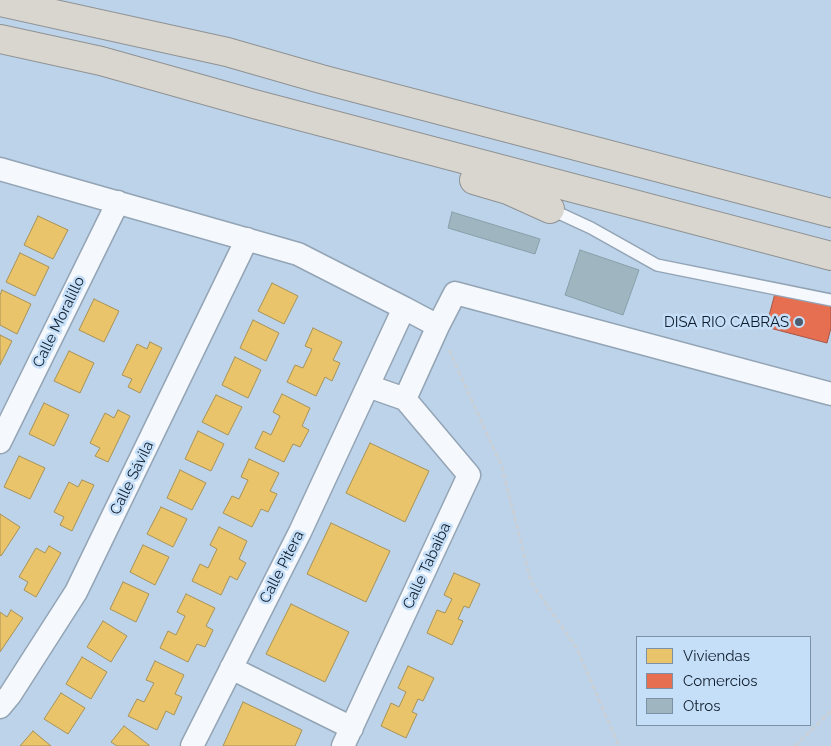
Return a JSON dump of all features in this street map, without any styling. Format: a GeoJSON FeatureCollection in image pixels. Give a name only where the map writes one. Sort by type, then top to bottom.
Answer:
{"type":"FeatureCollection","features":[{"type":"Feature","properties":{"kind":"highway"},"geometry":{"type":"LineString","coordinates":[[74,0],[181,27],[227,52]]}},
{"type":"Feature","properties":{"kind":"highway"},"geometry":{"type":"LineString","coordinates":[[0,2],[227,52],[831,213]]}},
{"type":"Feature","properties":{"kind":"highway"},"geometry":{"type":"LineString","coordinates":[[0,39],[101,61],[254,104],[831,256]]}},
{"type":"Feature","properties":{"kind":"highway"},"geometry":{"type":"LineString","coordinates":[[254,104],[314,134],[508,190],[550,209]]}},
{"type":"Feature","properties":{"kind":"street"},"geometry":{"type":"LineString","coordinates":[[0,169],[298,254],[438,326]]}},
{"type":"Feature","properties":{"kind":"street","name":"Calle Moralillo"},"geometry":{"type":"LineString","coordinates":[[0,442],[118,202]]}},
{"type":"Feature","properties":{"kind":"street","name":"Calle Sávila"},"geometry":{"type":"LineString","coordinates":[[0,707],[10,695],[76,592],[247,239]]}},
{"type":"Feature","properties":{"kind":"street"},"geometry":{"type":"LineString","coordinates":[[368,386],[405,399],[455,293],[831,394]]}},
{"type":"Feature","properties":{"kind":"street","name":"Calle Pitera"},"geometry":{"type":"LineString","coordinates":[[192,746],[300,532],[404,308]]}},
{"type":"Feature","properties":{"kind":"street","name":"Calle Tabaiba"},"geometry":{"type":"LineString","coordinates":[[347,737],[469,475],[405,399]]}},
{"type":"Feature","properties":{"kind":"street"},"geometry":{"type":"LineString","coordinates":[[231,668],[347,737]]}},
{"type":"Feature","properties":{"kind":"lane"},"geometry":{"type":"LineString","coordinates":[[550,209],[591,228],[656,266],[831,300]]}},
{"type":"Feature","properties":{"kind":"path"},"geometry":{"type":"LineString","coordinates":[[438,326],[502,467],[531,582],[577,650],[619,746]]}},
{"type":"Feature","properties":{"kind":"path"},"geometry":{"type":"LineString","coordinates":[[795,746],[831,711]]}},
{"type":"Feature","properties":{"kind":"building: Viviendas"},"geometry":{"type":"Polygon","coordinates":[[[38,216],[68,230],[53,259],[24,245],[38,216]]]}},
{"type":"Feature","properties":{"kind":"building: Viviendas"},"geometry":{"type":"Polygon","coordinates":[[[20,253],[49,267],[35,296],[6,282],[20,253]]]}},
{"type":"Feature","properties":{"kind":"building: Viviendas"},"geometry":{"type":"Polygon","coordinates":[[[272,283],[298,296],[284,324],[258,311],[272,283]]]}},
{"type":"Feature","properties":{"kind":"building: Viviendas"},"geometry":{"type":"Polygon","coordinates":[[[2,290],[31,304],[17,334],[0,325],[0,295],[2,290]]]}},
{"type":"Feature","properties":{"kind":"building: Viviendas"},"geometry":{"type":"Polygon","coordinates":[[[94,299],[119,311],[104,342],[79,330],[94,299]]]}},
{"type":"Feature","properties":{"kind":"building: Viviendas"},"geometry":{"type":"Polygon","coordinates":[[[253,320],[279,333],[266,361],[240,348],[253,320]]]}},
{"type":"Feature","properties":{"kind":"building: Viviendas"},"geometry":{"type":"Polygon","coordinates":[[[313,328],[342,342],[333,360],[340,363],[332,381],[325,377],[316,396],[287,382],[295,365],[303,368],[312,349],[305,346],[313,328]]]}},
{"type":"Feature","properties":{"kind":"building: Viviendas"},"geometry":{"type":"Polygon","coordinates":[[[0,335],[12,341],[0,365],[0,335]]]}},
{"type":"Feature","properties":{"kind":"building: Viviendas"},"geometry":{"type":"Polygon","coordinates":[[[150,342],[162,348],[140,393],[128,387],[132,379],[122,375],[137,344],[147,349],[150,342]]]}},
{"type":"Feature","properties":{"kind":"building: Viviendas"},"geometry":{"type":"Polygon","coordinates":[[[69,351],[94,363],[80,393],[54,381],[69,351]]]}},
{"type":"Feature","properties":{"kind":"building: Viviendas"},"geometry":{"type":"Polygon","coordinates":[[[235,357],[261,370],[248,398],[222,385],[235,357]]]}},
{"type":"Feature","properties":{"kind":"building: Viviendas"},"geometry":{"type":"Polygon","coordinates":[[[282,394],[310,408],[302,426],[309,430],[300,447],[293,444],[284,462],[255,448],[263,431],[271,435],[280,416],[273,412],[282,394]]]}},
{"type":"Feature","properties":{"kind":"building: Viviendas"},"geometry":{"type":"Polygon","coordinates":[[[216,395],[242,407],[228,435],[202,422],[216,395]]]}},
{"type":"Feature","properties":{"kind":"building: Viviendas"},"geometry":{"type":"Polygon","coordinates":[[[44,403],[69,415],[54,446],[29,434],[44,403]]]}},
{"type":"Feature","properties":{"kind":"building: Viviendas"},"geometry":{"type":"Polygon","coordinates":[[[118,410],[130,416],[108,462],[95,456],[100,448],[90,443],[105,413],[114,418],[118,410]]]}},
{"type":"Feature","properties":{"kind":"building: Viviendas"},"geometry":{"type":"Polygon","coordinates":[[[198,431],[224,444],[211,471],[185,459],[198,431]]]}},
{"type":"Feature","properties":{"kind":"building: Viviendas"},"geometry":{"type":"Polygon","coordinates":[[[370,443],[429,471],[405,522],[346,493],[370,443]]]}},
{"type":"Feature","properties":{"kind":"building: Viviendas"},"geometry":{"type":"Polygon","coordinates":[[[19,456],[45,468],[30,499],[4,487],[19,456]]]}},
{"type":"Feature","properties":{"kind":"building: Viviendas"},"geometry":{"type":"Polygon","coordinates":[[[249,459],[279,473],[270,491],[277,494],[268,512],[261,509],[252,527],[223,513],[232,496],[239,499],[248,480],[241,477],[249,459]]]}},
{"type":"Feature","properties":{"kind":"building: Viviendas"},"geometry":{"type":"Polygon","coordinates":[[[180,470],[206,483],[192,510],[167,498],[180,470]]]}},
{"type":"Feature","properties":{"kind":"building: Viviendas"},"geometry":{"type":"Polygon","coordinates":[[[82,480],[94,485],[72,531],[60,525],[64,517],[54,512],[69,482],[78,487],[82,480]]]}},
{"type":"Feature","properties":{"kind":"building: Viviendas"},"geometry":{"type":"Polygon","coordinates":[[[161,507],[187,519],[173,547],[147,534],[161,507]]]}},
{"type":"Feature","properties":{"kind":"building: Viviendas"},"geometry":{"type":"Polygon","coordinates":[[[0,514],[20,527],[1,556],[0,555],[0,514]]]}},
{"type":"Feature","properties":{"kind":"building: Viviendas"},"geometry":{"type":"Polygon","coordinates":[[[331,523],[390,551],[366,602],[307,574],[331,523]]]}},
{"type":"Feature","properties":{"kind":"building: Viviendas"},"geometry":{"type":"Polygon","coordinates":[[[219,527],[247,541],[239,559],[246,563],[237,580],[230,576],[221,595],[192,581],[200,564],[208,568],[217,549],[210,545],[219,527]]]}},
{"type":"Feature","properties":{"kind":"building: Viviendas"},"geometry":{"type":"Polygon","coordinates":[[[143,545],[169,557],[155,585],[130,572],[143,545]]]}},
{"type":"Feature","properties":{"kind":"building: Viviendas"},"geometry":{"type":"Polygon","coordinates":[[[49,546],[61,553],[36,597],[24,590],[28,582],[19,577],[36,548],[45,553],[49,546]]]}},
{"type":"Feature","properties":{"kind":"building: Viviendas"},"geometry":{"type":"Polygon","coordinates":[[[454,573],[480,584],[469,608],[464,606],[458,619],[463,621],[452,645],[427,633],[437,610],[445,613],[452,599],[444,595],[454,573]]]}},
{"type":"Feature","properties":{"kind":"building: Viviendas"},"geometry":{"type":"Polygon","coordinates":[[[123,582],[149,594],[136,622],[110,609],[123,582]]]}},
{"type":"Feature","properties":{"kind":"building: Viviendas"},"geometry":{"type":"Polygon","coordinates":[[[186,594],[215,608],[206,626],[213,630],[205,647],[197,644],[188,662],[160,648],[168,631],[176,635],[185,616],[177,612],[186,594]]]}},
{"type":"Feature","properties":{"kind":"building: Viviendas"},"geometry":{"type":"Polygon","coordinates":[[[291,604],[349,632],[325,682],[266,654],[291,604]]]}},
{"type":"Feature","properties":{"kind":"building: Viviendas"},"geometry":{"type":"Polygon","coordinates":[[[11,610],[23,618],[0,652],[0,612],[7,617],[11,610]]]}},
{"type":"Feature","properties":{"kind":"building: Viviendas"},"geometry":{"type":"Polygon","coordinates":[[[103,621],[127,636],[111,662],[87,647],[103,621]]]}},
{"type":"Feature","properties":{"kind":"building: Viviendas"},"geometry":{"type":"Polygon","coordinates":[[[82,657],[107,672],[91,699],[66,684],[82,657]]]}},
{"type":"Feature","properties":{"kind":"building: Viviendas"},"geometry":{"type":"Polygon","coordinates":[[[155,661],[184,675],[175,694],[182,697],[174,715],[166,711],[157,730],[128,716],[137,699],[144,702],[154,683],[146,680],[155,661]]]}},
{"type":"Feature","properties":{"kind":"building: Viviendas"},"geometry":{"type":"Polygon","coordinates":[[[408,666],[434,678],[423,701],[418,699],[412,712],[417,714],[406,738],[381,726],[391,703],[399,707],[406,692],[398,688],[408,666]]]}},
{"type":"Feature","properties":{"kind":"building: Viviendas"},"geometry":{"type":"Polygon","coordinates":[[[61,693],[85,708],[68,734],[44,719],[61,693]]]}},
{"type":"Feature","properties":{"kind":"building: Viviendas"},"geometry":{"type":"Polygon","coordinates":[[[243,702],[302,730],[295,746],[223,746],[243,702]]]}},
{"type":"Feature","properties":{"kind":"building: Viviendas"},"geometry":{"type":"Polygon","coordinates":[[[124,726],[149,746],[117,746],[111,742],[124,726]]]}},
{"type":"Feature","properties":{"kind":"building: Viviendas"},"geometry":{"type":"Polygon","coordinates":[[[33,731],[51,746],[20,746],[33,731]]]}},
{"type":"Feature","properties":{"kind":"building: Comercios"},"geometry":{"type":"Polygon","coordinates":[[[777,286],[831,300],[831,328],[827,343],[766,327],[777,286]]]}},
{"type":"Feature","properties":{"kind":"building: Otros"},"geometry":{"type":"Polygon","coordinates":[[[452,212],[540,239],[535,254],[448,228],[452,212]]]}},
{"type":"Feature","properties":{"kind":"building: Otros"},"geometry":{"type":"Polygon","coordinates":[[[580,250],[639,270],[623,315],[565,295],[580,250]]]}},
{"type":"Feature","properties":{"kind":"place","name":"DISA RIO CABRAS"},"geometry":{"type":"Point","coordinates":[799,322]}}]}
